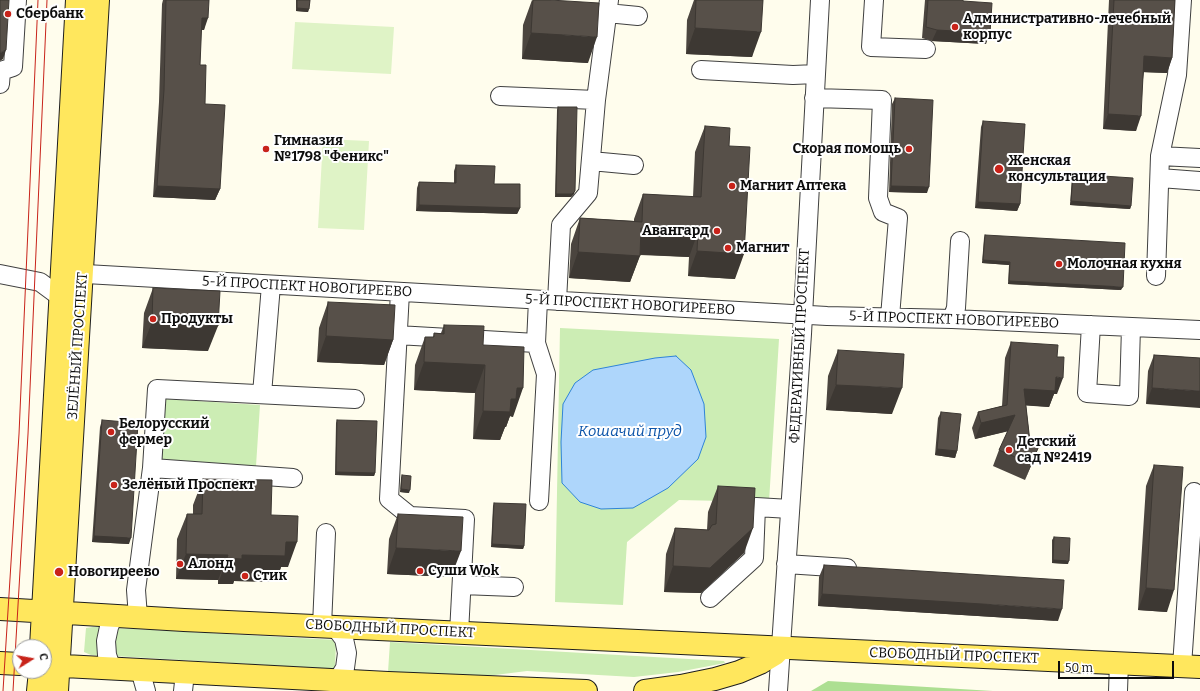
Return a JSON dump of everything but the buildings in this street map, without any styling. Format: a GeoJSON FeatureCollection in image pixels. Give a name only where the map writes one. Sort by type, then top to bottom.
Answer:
{"type":"FeatureCollection","features":[{"type":"Feature","properties":{"kind":"main road","name":"ЗЕЛЁНЫЙ ПРОСПЕКТ"},"geometry":{"type":"LineString","coordinates":[[44,639],[53,612],[59,296],[77,0]]}},
{"type":"Feature","properties":{"kind":"main road","name":"ЗЕЛЁНЫЙ ПРОСПЕКТ"},"geometry":{"type":"LineString","coordinates":[[51,639],[82,274],[98,0]]}},
{"type":"Feature","properties":{"kind":"main road","name":"СВОБОДНЫЙ ПРОСПЕКТ"},"geometry":{"type":"LineString","coordinates":[[0,609],[328,627],[1191,666]]}},
{"type":"Feature","properties":{"kind":"main road"},"geometry":{"type":"LineString","coordinates":[[645,691],[681,686],[733,674],[760,663],[781,648]]}},
{"type":"Feature","properties":{"kind":"main road"},"geometry":{"type":"LineString","coordinates":[[0,663],[12,664]]}},
{"type":"Feature","properties":{"kind":"main road"},"geometry":{"type":"LineString","coordinates":[[52,668],[140,670],[184,682],[337,680],[586,691]]}},
{"type":"Feature","properties":{"kind":"main road","name":"ЗЕЛЁНЫЙ ПРОСПЕКТ"},"geometry":{"type":"LineString","coordinates":[[52,678],[57,691]]}},
{"type":"Feature","properties":{"kind":"main road","name":"ЗЕЛЁНЫЙ ПРОСПЕКТ"},"geometry":{"type":"LineString","coordinates":[[38,691],[43,679]]}},
{"type":"Feature","properties":{"kind":"street"},"geometry":{"type":"LineString","coordinates":[[0,84],[1,71],[13,67],[17,0]]}},
{"type":"Feature","properties":{"kind":"street","name":"ФЕДЕРАТИВНЫЙ ПРОСПЕКТ"},"geometry":{"type":"LineString","coordinates":[[778,691],[803,314],[820,0]]}},
{"type":"Feature","properties":{"kind":"street"},"geometry":{"type":"LineString","coordinates":[[874,0],[871,47],[926,49]]}},
{"type":"Feature","properties":{"kind":"street"},"geometry":{"type":"LineString","coordinates":[[1156,276],[1160,156],[1177,75],[1182,0]]}},
{"type":"Feature","properties":{"kind":"street"},"geometry":{"type":"LineString","coordinates":[[557,301],[561,225],[588,193],[596,100],[608,6],[638,16]]}},
{"type":"Feature","properties":{"kind":"street"},"geometry":{"type":"LineString","coordinates":[[701,70],[816,74]]}},
{"type":"Feature","properties":{"kind":"street"},"geometry":{"type":"LineString","coordinates":[[500,96],[596,100]]}},
{"type":"Feature","properties":{"kind":"street"},"geometry":{"type":"LineString","coordinates":[[814,98],[882,100],[878,198],[883,212],[898,218],[890,317]]}},
{"type":"Feature","properties":{"kind":"street"},"geometry":{"type":"LineString","coordinates":[[1160,156],[1200,158]]}},
{"type":"Feature","properties":{"kind":"street"},"geometry":{"type":"LineString","coordinates":[[591,161],[634,165]]}},
{"type":"Feature","properties":{"kind":"street"},"geometry":{"type":"LineString","coordinates":[[1160,178],[1200,181]]}},
{"type":"Feature","properties":{"kind":"street"},"geometry":{"type":"LineString","coordinates":[[952,319],[956,308],[960,241]]}},
{"type":"Feature","properties":{"kind":"street","name":"5-Й ПРОСПЕКТ НОВОГИРЕЕВО"},"geometry":{"type":"LineString","coordinates":[[61,273],[803,314],[1200,330]]}},
{"type":"Feature","properties":{"kind":"street"},"geometry":{"type":"LineString","coordinates":[[0,274],[40,282],[59,296]]}},
{"type":"Feature","properties":{"kind":"street"},"geometry":{"type":"LineString","coordinates":[[262,394],[272,285]]}},
{"type":"Feature","properties":{"kind":"street"},"geometry":{"type":"LineString","coordinates":[[400,292],[389,499],[410,516],[465,520],[459,633]]}},
{"type":"Feature","properties":{"kind":"street"},"geometry":{"type":"LineString","coordinates":[[538,300],[536,343],[546,374],[539,501]]}},
{"type":"Feature","properties":{"kind":"street"},"geometry":{"type":"LineString","coordinates":[[1091,325],[1087,393],[1129,396],[1131,327]]}},
{"type":"Feature","properties":{"kind":"street"},"geometry":{"type":"LineString","coordinates":[[397,335],[536,343]]}},
{"type":"Feature","properties":{"kind":"street"},"geometry":{"type":"LineString","coordinates":[[138,617],[136,590],[152,468],[157,389],[355,399]]}},
{"type":"Feature","properties":{"kind":"street"},"geometry":{"type":"LineString","coordinates":[[152,468],[293,478]]}},
{"type":"Feature","properties":{"kind":"street"},"geometry":{"type":"LineString","coordinates":[[1191,666],[1194,492]]}},
{"type":"Feature","properties":{"kind":"street"},"geometry":{"type":"LineString","coordinates":[[710,598],[754,558],[756,507],[790,508]]}},
{"type":"Feature","properties":{"kind":"street"},"geometry":{"type":"LineString","coordinates":[[326,533],[328,627],[344,639],[347,653],[345,668],[337,680]]}},
{"type":"Feature","properties":{"kind":"street"},"geometry":{"type":"LineString","coordinates":[[786,564],[866,569]]}},
{"type":"Feature","properties":{"kind":"street"},"geometry":{"type":"LineString","coordinates":[[462,584],[514,587]]}},
{"type":"Feature","properties":{"kind":"street"},"geometry":{"type":"LineString","coordinates":[[112,669],[107,655],[106,641],[109,627],[114,616]]}},
{"type":"Feature","properties":{"kind":"street"},"geometry":{"type":"LineString","coordinates":[[1118,691],[1119,663]]}},
{"type":"Feature","properties":{"kind":"street"},"geometry":{"type":"LineString","coordinates":[[140,670],[146,691]]}},
{"type":"Feature","properties":{"kind":"green space"},"geometry":{"type":"Polygon","coordinates":[[[295,22],[394,27],[391,74],[292,69],[295,22]]]}},
{"type":"Feature","properties":{"kind":"green space"},"geometry":{"type":"Polygon","coordinates":[[[323,139],[369,141],[364,230],[318,228],[323,139]]]}},
{"type":"Feature","properties":{"kind":"green space"},"geometry":{"type":"Polygon","coordinates":[[[560,328],[779,339],[769,502],[679,500],[627,542],[623,605],[555,602],[560,328]]]}},
{"type":"Feature","properties":{"kind":"green space"},"geometry":{"type":"Polygon","coordinates":[[[165,399],[260,405],[256,466],[161,459],[165,399]]]}},
{"type":"Feature","properties":{"kind":"green space"},"geometry":{"type":"Polygon","coordinates":[[[104,627],[103,656],[91,655],[84,652],[86,628],[104,627]]]}},
{"type":"Feature","properties":{"kind":"green space"},"geometry":{"type":"Polygon","coordinates":[[[116,628],[336,640],[335,669],[114,656],[116,628]]]}},
{"type":"Feature","properties":{"kind":"green space"},"geometry":{"type":"Polygon","coordinates":[[[390,642],[724,661],[725,663],[678,672],[634,677],[527,671],[479,677],[388,672],[390,642]]]}},
{"type":"Feature","properties":{"kind":"green space"},"geometry":{"type":"Polygon","coordinates":[[[828,681],[993,691],[811,691],[828,681]]]}},
{"type":"Feature","properties":{"kind":"water","name":"Кошачий пруд"},"geometry":{"type":"Polygon","coordinates":[[[676,356],[691,370],[704,404],[706,437],[698,459],[668,488],[633,508],[601,509],[580,502],[562,483],[561,442],[563,404],[575,383],[593,370],[655,358],[676,356]]]}},
{"type":"Feature","properties":{"kind":"tram line"},"geometry":{"type":"LineString","coordinates":[[3,691],[19,434],[38,0]]}},
{"type":"Feature","properties":{"kind":"tram line"},"geometry":{"type":"LineString","coordinates":[[13,691],[28,434],[47,0]]}},
{"type":"Feature","properties":{"kind":"place","name":"Сбербанк"},"geometry":{"type":"Point","coordinates":[8,14]}},
{"type":"Feature","properties":{"kind":"place","name":"Административно-лечебный корпус"},"geometry":{"type":"Point","coordinates":[955,27]}},
{"type":"Feature","properties":{"kind":"place","name":"Гимназия №1798 \"Феникс\""},"geometry":{"type":"Point","coordinates":[266,149]}},
{"type":"Feature","properties":{"kind":"place","name":"Скорая помощь"},"geometry":{"type":"Point","coordinates":[909,149]}},
{"type":"Feature","properties":{"kind":"place","name":"Женская консультация"},"geometry":{"type":"Point","coordinates":[999,169]}},
{"type":"Feature","properties":{"kind":"place","name":"Магнит Аптека"},"geometry":{"type":"Point","coordinates":[732,186]}},
{"type":"Feature","properties":{"kind":"place","name":"Авангард"},"geometry":{"type":"Point","coordinates":[717,231]}},
{"type":"Feature","properties":{"kind":"place","name":"Магнит"},"geometry":{"type":"Point","coordinates":[728,248]}},
{"type":"Feature","properties":{"kind":"place","name":"Молочная кухня"},"geometry":{"type":"Point","coordinates":[1059,264]}},
{"type":"Feature","properties":{"kind":"place","name":"Продукты"},"geometry":{"type":"Point","coordinates":[153,319]}},
{"type":"Feature","properties":{"kind":"place","name":"Белорусский фермер"},"geometry":{"type":"Point","coordinates":[111,432]}},
{"type":"Feature","properties":{"kind":"place","name":"Детский сад №2419"},"geometry":{"type":"Point","coordinates":[1009,450]}},
{"type":"Feature","properties":{"kind":"place","name":"Зелёный Проспект"},"geometry":{"type":"Point","coordinates":[114,485]}},
{"type":"Feature","properties":{"kind":"place","name":"Алонд"},"geometry":{"type":"Point","coordinates":[180,564]}},
{"type":"Feature","properties":{"kind":"place","name":"Суши Wok"},"geometry":{"type":"Point","coordinates":[420,571]}},
{"type":"Feature","properties":{"kind":"place","name":"Новогиреево"},"geometry":{"type":"Point","coordinates":[59,572]}},
{"type":"Feature","properties":{"kind":"place","name":"Стик"},"geometry":{"type":"Point","coordinates":[245,576]}}]}
